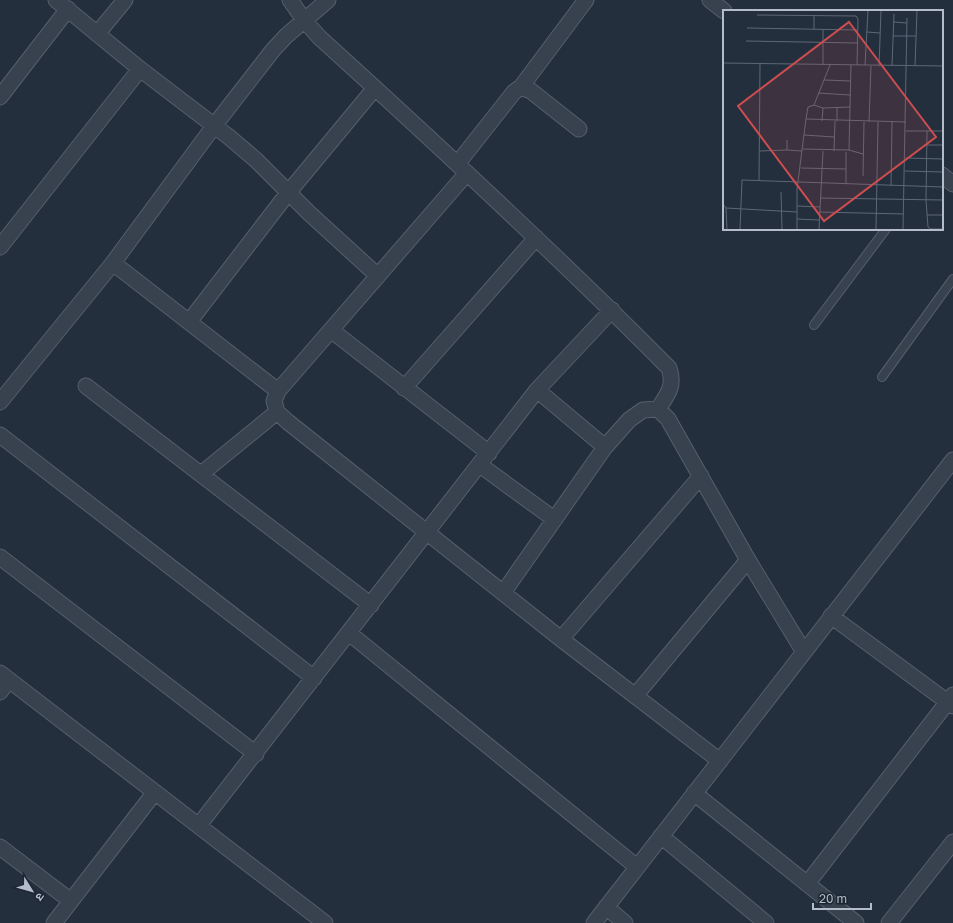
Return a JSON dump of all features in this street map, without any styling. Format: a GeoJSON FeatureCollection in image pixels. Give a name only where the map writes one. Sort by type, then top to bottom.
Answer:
{"type":"FeatureCollection","features":[{"type":"Feature","properties":{"kind":"street"},"geometry":{"type":"LineString","coordinates":[[97,34],[125,0]]}},
{"type":"Feature","properties":{"kind":"street"},"geometry":{"type":"LineString","coordinates":[[290,0],[304,20],[319,37],[463,168],[612,310],[669,368],[672,376],[670,391],[658,409]]}},
{"type":"Feature","properties":{"kind":"street"},"geometry":{"type":"LineString","coordinates":[[0,402],[113,263],[214,126],[273,50],[286,36],[328,0]]}},
{"type":"Feature","properties":{"kind":"street"},"geometry":{"type":"LineString","coordinates":[[586,0],[521,87],[514,92],[463,168],[378,276],[278,391],[274,401],[277,412],[288,422],[561,639],[720,760]]}},
{"type":"Feature","properties":{"kind":"street"},"geometry":{"type":"LineString","coordinates":[[710,0],[723,10]]}},
{"type":"Feature","properties":{"kind":"street"},"geometry":{"type":"LineString","coordinates":[[0,96],[62,4],[140,69],[256,160],[288,193],[378,276]]}},
{"type":"Feature","properties":{"kind":"street"},"geometry":{"type":"LineString","coordinates":[[0,247],[140,69]]}},
{"type":"Feature","properties":{"kind":"street"},"geometry":{"type":"LineString","coordinates":[[521,87],[531,91],[580,129]]}},
{"type":"Feature","properties":{"kind":"street"},"geometry":{"type":"LineString","coordinates":[[189,322],[288,193],[375,88]]}},
{"type":"Feature","properties":{"kind":"street"},"geometry":{"type":"LineString","coordinates":[[943,176],[953,184]]}},
{"type":"Feature","properties":{"kind":"street"},"geometry":{"type":"LineString","coordinates":[[404,388],[536,238]]}},
{"type":"Feature","properties":{"kind":"street"},"geometry":{"type":"LineString","coordinates":[[113,263],[278,391]]}},
{"type":"Feature","properties":{"kind":"street"},"geometry":{"type":"LineString","coordinates":[[199,825],[256,754],[537,390],[612,310]]}},
{"type":"Feature","properties":{"kind":"street"},"geometry":{"type":"LineString","coordinates":[[331,330],[489,453]]}},
{"type":"Feature","properties":{"kind":"street"},"geometry":{"type":"LineString","coordinates":[[86,386],[371,605]]}},
{"type":"Feature","properties":{"kind":"street"},"geometry":{"type":"LineString","coordinates":[[537,390],[605,446]]}},
{"type":"Feature","properties":{"kind":"street"},"geometry":{"type":"LineString","coordinates":[[503,593],[605,446],[629,420],[643,410],[658,409],[668,419],[748,560],[804,652]]}},
{"type":"Feature","properties":{"kind":"street"},"geometry":{"type":"LineString","coordinates":[[201,474],[277,412]]}},
{"type":"Feature","properties":{"kind":"street"},"geometry":{"type":"LineString","coordinates":[[0,435],[314,678]]}},
{"type":"Feature","properties":{"kind":"street"},"geometry":{"type":"LineString","coordinates":[[594,923],[953,460]]}},
{"type":"Feature","properties":{"kind":"street"},"geometry":{"type":"LineString","coordinates":[[480,465],[554,519]]}},
{"type":"Feature","properties":{"kind":"street"},"geometry":{"type":"LineString","coordinates":[[561,639],[701,476]]}},
{"type":"Feature","properties":{"kind":"street"},"geometry":{"type":"LineString","coordinates":[[0,557],[256,754]]}},
{"type":"Feature","properties":{"kind":"street"},"geometry":{"type":"LineString","coordinates":[[635,696],[748,560]]}},
{"type":"Feature","properties":{"kind":"street"},"geometry":{"type":"LineString","coordinates":[[807,884],[951,701],[831,616]]}},
{"type":"Feature","properties":{"kind":"street"},"geometry":{"type":"LineString","coordinates":[[349,633],[637,867]]}},
{"type":"Feature","properties":{"kind":"street"},"geometry":{"type":"LineString","coordinates":[[3,682],[155,792],[325,923]]}},
{"type":"Feature","properties":{"kind":"street"},"geometry":{"type":"LineString","coordinates":[[54,923],[155,792]]}},
{"type":"Feature","properties":{"kind":"street"},"geometry":{"type":"LineString","coordinates":[[694,794],[856,923]]}},
{"type":"Feature","properties":{"kind":"street"},"geometry":{"type":"LineString","coordinates":[[661,836],[766,923]]}},
{"type":"Feature","properties":{"kind":"street"},"geometry":{"type":"LineString","coordinates":[[889,923],[953,842]]}},
{"type":"Feature","properties":{"kind":"street"},"geometry":{"type":"LineString","coordinates":[[0,847],[71,901]]}},
{"type":"Feature","properties":{"kind":"street"},"geometry":{"type":"LineString","coordinates":[[606,907],[625,923]]}},
{"type":"Feature","properties":{"kind":"lane"},"geometry":{"type":"LineString","coordinates":[[814,325],[885,230]]}},
{"type":"Feature","properties":{"kind":"lane"},"geometry":{"type":"LineString","coordinates":[[882,376],[953,279]]}}]}
